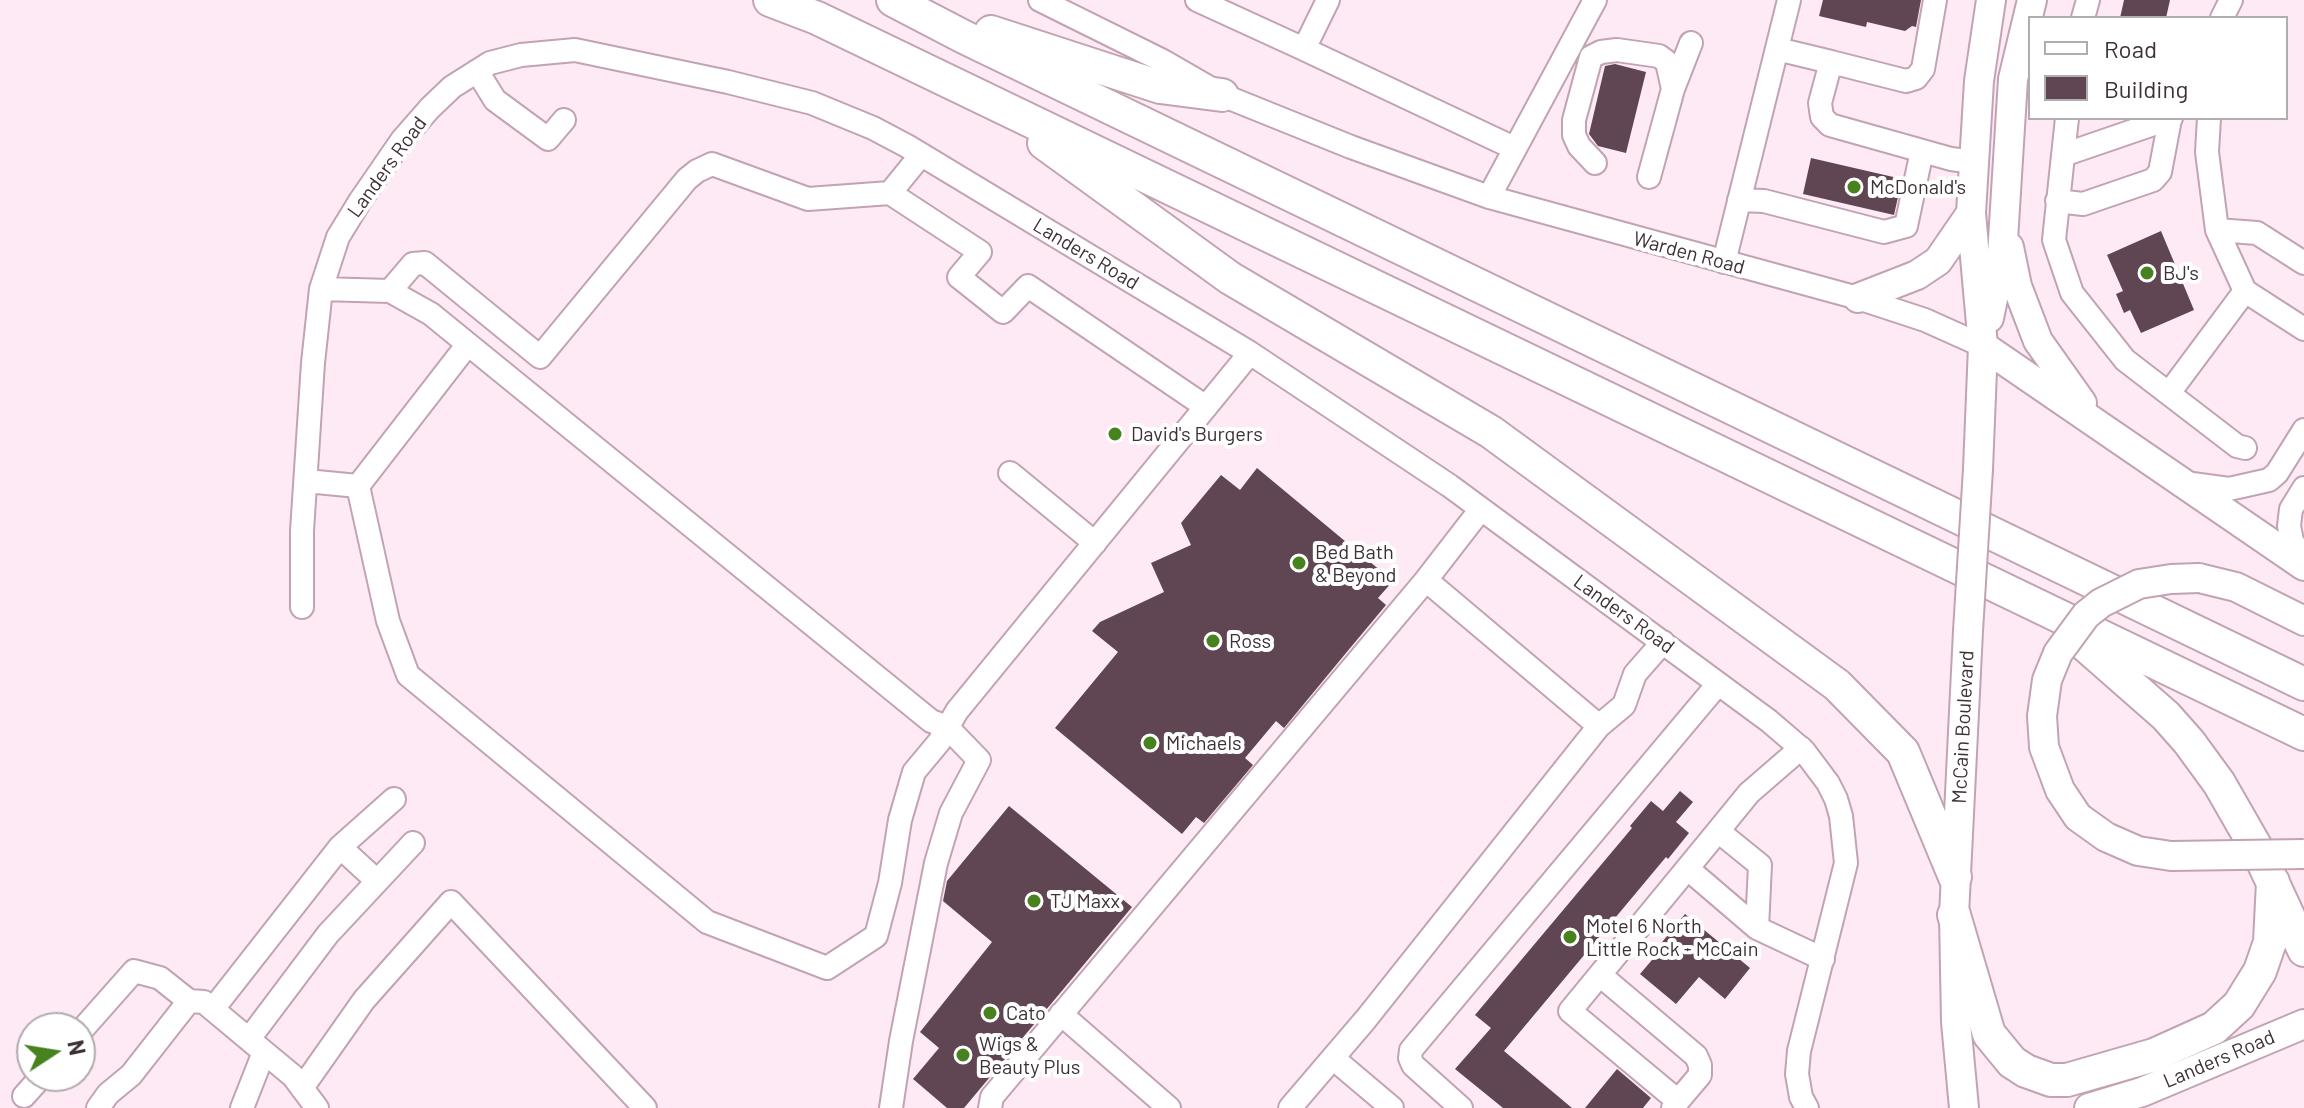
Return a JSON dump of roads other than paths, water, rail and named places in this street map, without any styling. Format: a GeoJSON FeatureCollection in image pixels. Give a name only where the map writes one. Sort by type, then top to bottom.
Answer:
{"type":"FeatureCollection","features":[{"type":"Feature","properties":{"kind":"highway"},"geometry":{"type":"LineString","coordinates":[[770,0],[817,18],[2304,734]]}},
{"type":"Feature","properties":{"kind":"highway"},"geometry":{"type":"LineString","coordinates":[[894,0],[1160,87],[1222,95]]}},
{"type":"Feature","properties":{"kind":"highway"},"geometry":{"type":"LineString","coordinates":[[894,0],[978,44],[2304,684]]}},
{"type":"Feature","properties":{"kind":"highway"},"geometry":{"type":"LineString","coordinates":[[983,99],[1230,278],[1491,432],[1837,685],[1903,752],[1955,877]]}},
{"type":"Feature","properties":{"kind":"highway"},"geometry":{"type":"LineString","coordinates":[[2045,609],[2166,716],[2189,742],[2237,810],[2304,950]]}},
{"type":"Feature","properties":{"kind":"highway"},"geometry":{"type":"LineString","coordinates":[[1954,915],[1989,1034],[2012,1062],[2026,1071],[2051,1080],[2067,1080],[2154,1055],[2214,1028],[2231,1014],[2252,988],[2270,942],[2273,882]]}},
{"type":"Feature","properties":{"kind":"main road","name":"McCain Boulevard"},"geometry":{"type":"LineString","coordinates":[[1964,1108],[1956,1022],[1954,915],[1983,346],[1971,213],[1979,81],[1991,0]]}},
{"type":"Feature","properties":{"kind":"main road","name":"McCain Boulevard"},"geometry":{"type":"LineString","coordinates":[[1983,346],[2002,256],[2013,79],[2028,17]]}},
{"type":"Feature","properties":{"kind":"main road"},"geometry":{"type":"LineString","coordinates":[[1858,298],[1917,275],[1938,261],[1971,213]]}},
{"type":"Feature","properties":{"kind":"main road"},"geometry":{"type":"LineString","coordinates":[[2005,225],[2017,286],[2038,341],[2099,426]]}},
{"type":"Feature","properties":{"kind":"main road","name":"Warden Road"},"geometry":{"type":"LineString","coordinates":[[1983,346],[2304,563]]}},
{"type":"Feature","properties":{"kind":"main road"},"geometry":{"type":"LineString","coordinates":[[2304,621],[2236,587],[2199,578],[2139,584],[2101,603],[2086,615],[2058,653],[2047,680],[2042,716],[2044,747],[2060,790],[2078,817],[2106,837],[2138,851],[2171,856],[2304,854]]}},
{"type":"Feature","properties":{"kind":"main road","name":"Landers Road"},"geometry":{"type":"LineString","coordinates":[[2089,1108],[2142,1092],[2304,1024]]}},
{"type":"Feature","properties":{"kind":"street","name":"Warden Road"},"geometry":{"type":"LineString","coordinates":[[1040,0],[1163,61],[1222,95],[1351,147],[1489,197],[1858,298],[1925,320],[1983,346]]}},
{"type":"Feature","properties":{"kind":"street"},"geometry":{"type":"LineString","coordinates":[[1197,0],[1514,148]]}},
{"type":"Feature","properties":{"kind":"street"},"geometry":{"type":"LineString","coordinates":[[1304,49],[1328,0]]}},
{"type":"Feature","properties":{"kind":"street"},"geometry":{"type":"LineString","coordinates":[[1489,197],[1595,0]]}},
{"type":"Feature","properties":{"kind":"street"},"geometry":{"type":"LineString","coordinates":[[1724,262],[1789,0]]}},
{"type":"Feature","properties":{"kind":"street"},"geometry":{"type":"LineString","coordinates":[[1777,49],[1906,81],[1916,78],[1923,69],[1935,0]]}},
{"type":"Feature","properties":{"kind":"street"},"geometry":{"type":"LineString","coordinates":[[1649,177],[1673,89],[1691,43]]}},
{"type":"Feature","properties":{"kind":"street","name":"Landers Road"},"geometry":{"type":"LineString","coordinates":[[302,607],[301,545],[321,289],[338,237],[380,169],[430,108],[452,87],[490,63],[521,55],[575,50],[812,103],[873,128],[921,155],[1250,353],[1481,509],[1801,748],[1828,783],[1836,799],[1846,843],[1844,874],[1799,1051],[1798,1104]]}},
{"type":"Feature","properties":{"kind":"street"},"geometry":{"type":"LineString","coordinates":[[1569,50],[1591,57],[1617,50],[1659,56],[1667,62],[1673,89]]}},
{"type":"Feature","properties":{"kind":"street"},"geometry":{"type":"LineString","coordinates":[[1591,57],[1574,120],[1574,135],[1579,146],[1595,163]]}},
{"type":"Feature","properties":{"kind":"street"},"geometry":{"type":"LineString","coordinates":[[1831,62],[1820,103],[1822,117],[1830,125],[1974,162]]}},
{"type":"Feature","properties":{"kind":"street"},"geometry":{"type":"LineString","coordinates":[[477,71],[495,100],[548,139],[564,120]]}},
{"type":"Feature","properties":{"kind":"street"},"geometry":{"type":"LineString","coordinates":[[2067,120],[2054,240],[2072,293],[2125,360],[2237,446],[2245,448]]}},
{"type":"Feature","properties":{"kind":"street"},"geometry":{"type":"LineString","coordinates":[[2063,155],[2168,120]]}},
{"type":"Feature","properties":{"kind":"street"},"geometry":{"type":"LineString","coordinates":[[2057,201],[2083,204],[2153,180],[2160,172],[2171,120]]}},
{"type":"Feature","properties":{"kind":"street"},"geometry":{"type":"LineString","coordinates":[[2209,120],[2207,152],[2217,230],[2245,291],[2304,329]]}},
{"type":"Feature","properties":{"kind":"street"},"geometry":{"type":"LineString","coordinates":[[1739,200],[1764,201],[1884,232],[1906,226],[1922,151]]}},
{"type":"Feature","properties":{"kind":"street"},"geometry":{"type":"LineString","coordinates":[[890,193],[921,155]]}},
{"type":"Feature","properties":{"kind":"street"},"geometry":{"type":"LineString","coordinates":[[516,384],[687,179],[712,164],[808,199],[890,193],[980,252],[959,277],[1003,312],[1028,286],[1206,407]]}},
{"type":"Feature","properties":{"kind":"street"},"geometry":{"type":"LineString","coordinates":[[2217,230],[2257,233],[2304,263]]}},
{"type":"Feature","properties":{"kind":"street"},"geometry":{"type":"LineString","coordinates":[[390,291],[413,264],[425,263],[540,357]]}},
{"type":"Feature","properties":{"kind":"street"},"geometry":{"type":"LineString","coordinates":[[321,289],[390,291],[431,314],[931,721],[947,727],[979,760],[951,813],[936,863],[891,1108]]}},
{"type":"Feature","properties":{"kind":"street"},"geometry":{"type":"LineString","coordinates":[[2169,393],[2245,291]]}},
{"type":"Feature","properties":{"kind":"street"},"geometry":{"type":"LineString","coordinates":[[358,486],[468,344]]}},
{"type":"Feature","properties":{"kind":"street"},"geometry":{"type":"LineString","coordinates":[[358,486],[388,621],[408,675],[707,922],[827,968],[876,936],[890,883],[900,820],[914,772],[939,742],[947,727],[1250,353]]}},
{"type":"Feature","properties":{"kind":"street"},"geometry":{"type":"LineString","coordinates":[[2183,483],[2229,489],[2269,480],[2277,473],[2304,430]]}},
{"type":"Feature","properties":{"kind":"street"},"geometry":{"type":"LineString","coordinates":[[1010,473],[1095,543]]}},
{"type":"Feature","properties":{"kind":"street"},"geometry":{"type":"LineString","coordinates":[[306,481],[358,486]]}},
{"type":"Feature","properties":{"kind":"street"},"geometry":{"type":"LineString","coordinates":[[2304,488],[2291,509],[2289,526],[2292,541],[2304,563]]}},
{"type":"Feature","properties":{"kind":"street"},"geometry":{"type":"LineString","coordinates":[[990,1108],[992,1097],[1426,580],[1481,509]]}},
{"type":"Feature","properties":{"kind":"street"},"geometry":{"type":"LineString","coordinates":[[1426,580],[1599,726]]}},
{"type":"Feature","properties":{"kind":"street"},"geometry":{"type":"LineString","coordinates":[[1290,1108],[1334,1059],[1599,726],[1624,705],[1635,674],[1663,642]]}},
{"type":"Feature","properties":{"kind":"street"},"geometry":{"type":"LineString","coordinates":[[1461,1108],[1413,1065],[1411,1050],[1718,684]]}},
{"type":"Feature","properties":{"kind":"street"},"geometry":{"type":"LineString","coordinates":[[1600,975],[1696,1056],[1700,1075],[1676,1104],[1570,1011],[1749,793],[1801,748]]}},
{"type":"Feature","properties":{"kind":"street"},"geometry":{"type":"LineString","coordinates":[[213,1009],[340,847],[394,799]]}},
{"type":"Feature","properties":{"kind":"street"},"geometry":{"type":"LineString","coordinates":[[1718,831],[1760,865],[1757,928]]}},
{"type":"Feature","properties":{"kind":"street"},"geometry":{"type":"LineString","coordinates":[[242,1108],[256,1046],[328,934],[413,843]]}},
{"type":"Feature","properties":{"kind":"street"},"geometry":{"type":"LineString","coordinates":[[340,847],[377,881]]}},
{"type":"Feature","properties":{"kind":"street"},"geometry":{"type":"LineString","coordinates":[[1688,869],[1757,928],[1823,959]]}},
{"type":"Feature","properties":{"kind":"street"},"geometry":{"type":"LineString","coordinates":[[302,1088],[364,1000],[451,902],[645,1108]]}},
{"type":"Feature","properties":{"kind":"street"},"geometry":{"type":"LineString","coordinates":[[96,1014],[134,971],[160,978],[189,1001],[204,1002],[213,1009],[293,1076],[317,1108]]}},
{"type":"Feature","properties":{"kind":"street"},"geometry":{"type":"LineString","coordinates":[[98,1108],[108,1094],[131,1075],[189,1001]]}},
{"type":"Feature","properties":{"kind":"street"},"geometry":{"type":"LineString","coordinates":[[1061,1014],[1169,1108]]}},
{"type":"Feature","properties":{"kind":"street"},"geometry":{"type":"LineString","coordinates":[[1334,1059],[1392,1108]]}},
{"type":"Feature","properties":{"kind":"street"},"geometry":{"type":"LineString","coordinates":[[24,1096],[28,1092]]}},
{"type":"Feature","properties":{"kind":"place","name":"McDonald's"},"geometry":{"type":"Point","coordinates":[1854,187]}},
{"type":"Feature","properties":{"kind":"place","name":"BJ's"},"geometry":{"type":"Point","coordinates":[2147,273]}},
{"type":"Feature","properties":{"kind":"place","name":"David's Burgers"},"geometry":{"type":"Point","coordinates":[1115,434]}},
{"type":"Feature","properties":{"kind":"place","name":"Bed Bath & Beyond"},"geometry":{"type":"Point","coordinates":[1299,563]}},
{"type":"Feature","properties":{"kind":"place","name":"Ross"},"geometry":{"type":"Point","coordinates":[1213,641]}},
{"type":"Feature","properties":{"kind":"place","name":"Michaels"},"geometry":{"type":"Point","coordinates":[1150,743]}},
{"type":"Feature","properties":{"kind":"place","name":"TJ Maxx"},"geometry":{"type":"Point","coordinates":[1034,901]}},
{"type":"Feature","properties":{"kind":"place","name":"Motel 6 North Little Rock - McCain"},"geometry":{"type":"Point","coordinates":[1570,937]}},
{"type":"Feature","properties":{"kind":"place","name":"Cato"},"geometry":{"type":"Point","coordinates":[990,1013]}},
{"type":"Feature","properties":{"kind":"place","name":"Wigs & Beauty Plus"},"geometry":{"type":"Point","coordinates":[963,1055]}}]}
